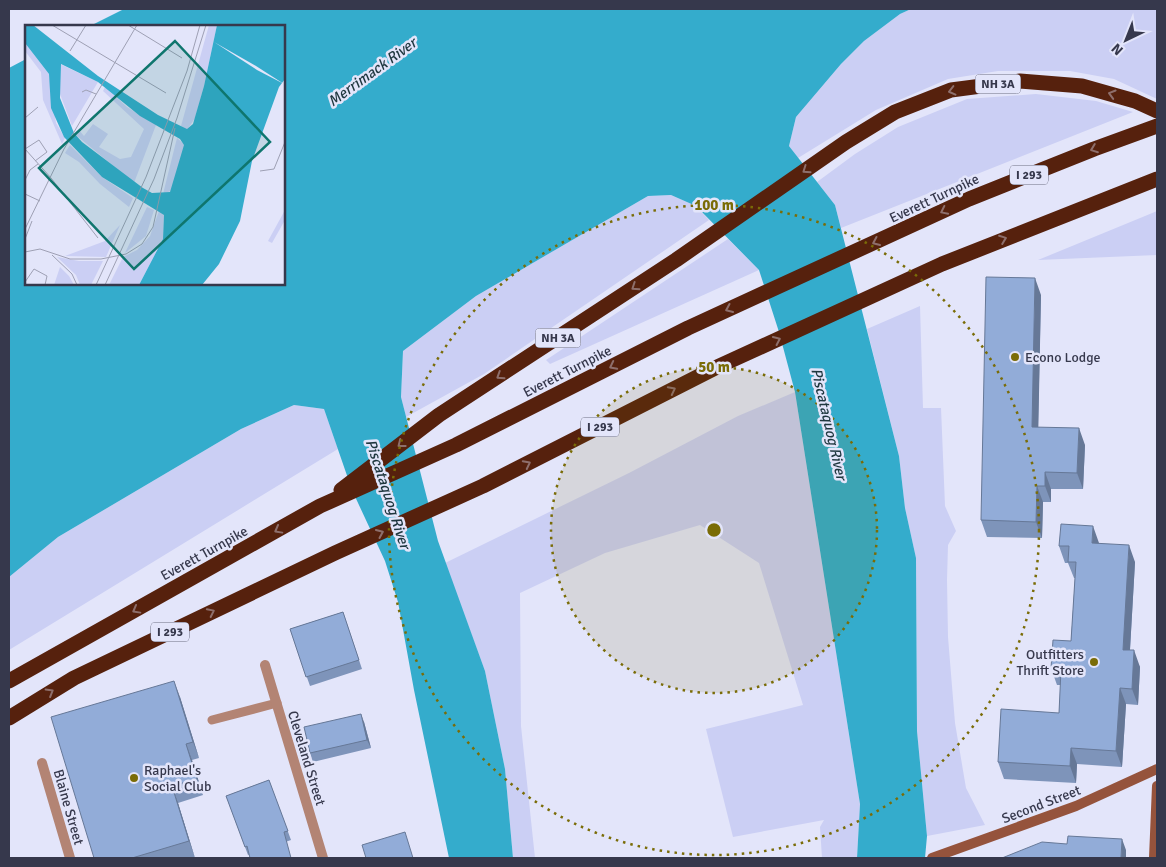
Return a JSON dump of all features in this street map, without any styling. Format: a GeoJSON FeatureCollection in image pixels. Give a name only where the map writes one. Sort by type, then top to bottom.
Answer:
{"type":"FeatureCollection","features":[{"type":"Feature","properties":{"kind":"highway","name":"NH 3A"},"geometry":{"type":"LineString","coordinates":[[320,506],[439,415],[676,260],[846,142],[895,112],[951,90],[1020,81],[1082,86],[1135,100],[1157,111]]}},
{"type":"Feature","properties":{"kind":"highway","name":"Everett Turnpike"},"geometry":{"type":"LineString","coordinates":[[9,682],[320,506],[456,445],[688,328],[969,199],[1157,126]]}},
{"type":"Feature","properties":{"kind":"highway","name":"I 293"},"geometry":{"type":"LineString","coordinates":[[9,718],[74,678],[335,553],[483,486],[717,367],[942,264],[1157,179]]}},
{"type":"Feature","properties":{"kind":"main road","name":"Second Street"},"geometry":{"type":"LineString","coordinates":[[932,858],[970,846],[1076,806],[1157,770]]}},
{"type":"Feature","properties":{"kind":"main road"},"geometry":{"type":"LineString","coordinates":[[1154,858],[1157,786]]}},
{"type":"Feature","properties":{"kind":"street","name":"Cleveland Street"},"geometry":{"type":"LineString","coordinates":[[265,665],[323,858]]}},
{"type":"Feature","properties":{"kind":"street","name":"Blaine Street"},"geometry":{"type":"LineString","coordinates":[[42,763],[70,858]]}},
{"type":"Feature","properties":{"kind":"lane"},"geometry":{"type":"LineString","coordinates":[[212,720],[277,703]]}},
{"type":"Feature","properties":{"kind":"shaded area"},"geometry":{"type":"Polygon","coordinates":[[[911,9],[1157,9],[1157,99],[1114,79],[1070,71],[998,71],[948,79],[876,110],[798,158],[789,146],[796,117],[841,64],[864,41],[900,14],[911,9]]]}},
{"type":"Feature","properties":{"kind":"shaded area"},"geometry":{"type":"Polygon","coordinates":[[[1036,94],[1096,101],[1133,112],[841,228],[835,205],[817,182],[855,154],[898,127],[967,99],[1036,94]]]}},
{"type":"Feature","properties":{"kind":"shaded area"},"geometry":{"type":"Polygon","coordinates":[[[671,195],[696,206],[709,220],[484,374],[406,417],[401,397],[403,351],[476,296],[648,196],[671,195]]]}},
{"type":"Feature","properties":{"kind":"shaded area"},"geometry":{"type":"Polygon","coordinates":[[[1157,211],[1157,255],[1038,260],[1145,216],[1157,211]]]}},
{"type":"Feature","properties":{"kind":"shaded area"},"geometry":{"type":"Polygon","coordinates":[[[728,239],[759,270],[550,364],[546,360],[728,239]]]}},
{"type":"Feature","properties":{"kind":"shaded area"},"geometry":{"type":"Polygon","coordinates":[[[920,306],[923,408],[941,408],[945,506],[956,531],[948,545],[947,580],[948,637],[955,723],[966,788],[985,825],[927,836],[917,731],[916,558],[905,508],[899,456],[867,329],[920,306]]]}},
{"type":"Feature","properties":{"kind":"shaded area"},"geometry":{"type":"Polygon","coordinates":[[[795,392],[860,804],[857,858],[822,858],[820,827],[824,820],[733,837],[706,729],[803,705],[759,563],[700,525],[605,553],[520,593],[521,726],[535,858],[513,858],[505,769],[485,671],[445,563],[629,473],[738,416],[795,392]]]}},
{"type":"Feature","properties":{"kind":"shaded area"},"geometry":{"type":"Polygon","coordinates":[[[294,405],[324,409],[338,449],[9,650],[9,577],[58,537],[241,429],[294,405]]]}},
{"type":"Feature","properties":{"kind":"water"},"geometry":{"type":"Polygon","coordinates":[[[124,9],[911,9],[900,14],[864,41],[841,64],[796,117],[789,146],[835,205],[899,456],[905,508],[916,558],[917,731],[927,836],[925,858],[857,858],[860,804],[795,392],[779,332],[759,270],[696,206],[671,195],[648,196],[476,296],[403,351],[401,397],[438,541],[485,671],[505,769],[513,858],[449,858],[414,690],[398,602],[385,561],[352,490],[324,409],[294,405],[241,429],[58,537],[9,577],[9,68],[25,60],[25,285],[285,285],[285,25],[92,25],[124,9]]]}},
{"type":"Feature","properties":{"kind":"building","name":"Econo Lodge"},"geometry":{"type":"Polygon","coordinates":[[[986,277],[1035,278],[1032,427],[1079,428],[1077,473],[1045,472],[1045,486],[1037,486],[1036,522],[981,520],[986,277]]]}},
{"type":"Feature","properties":{"kind":"building","name":"Outfitters Thrift Store"},"geometry":{"type":"Polygon","coordinates":[[[1061,524],[1093,526],[1092,543],[1129,545],[1123,650],[1134,650],[1132,689],[1120,688],[1116,751],[1071,748],[1070,766],[998,762],[1001,709],[1059,713],[1061,669],[1051,668],[1053,640],[1071,641],[1076,562],[1068,562],[1069,546],[1059,546],[1061,524]]]}},
{"type":"Feature","properties":{"kind":"building"},"geometry":{"type":"Polygon","coordinates":[[[343,612],[359,660],[306,677],[290,629],[343,612]]]}},
{"type":"Feature","properties":{"kind":"building","name":"Raphael's Social Club"},"geometry":{"type":"Polygon","coordinates":[[[174,681],[193,742],[186,744],[197,779],[172,786],[189,841],[132,858],[94,858],[51,717],[174,681]]]}},
{"type":"Feature","properties":{"kind":"building"},"geometry":{"type":"Polygon","coordinates":[[[361,714],[367,740],[310,753],[304,727],[361,714]]]}},
{"type":"Feature","properties":{"kind":"building"},"geometry":{"type":"Polygon","coordinates":[[[269,780],[288,831],[284,832],[291,858],[250,858],[247,846],[245,847],[226,796],[269,780]]]}},
{"type":"Feature","properties":{"kind":"building"},"geometry":{"type":"Polygon","coordinates":[[[405,832],[413,858],[366,858],[362,845],[405,832]]]}},
{"type":"Feature","properties":{"kind":"building"},"geometry":{"type":"Polygon","coordinates":[[[1068,836],[1122,839],[1121,858],[1002,858],[1042,842],[1067,844],[1068,836]]]}},
{"type":"Feature","properties":{"kind":"place","name":"Econo Lodge"},"geometry":{"type":"Point","coordinates":[1015,357]}},
{"type":"Feature","properties":{"kind":"place","name":"Outfitters Thrift Store"},"geometry":{"type":"Point","coordinates":[1094,662]}},
{"type":"Feature","properties":{"kind":"place","name":"Raphael's Social Club"},"geometry":{"type":"Point","coordinates":[134,778]}},
{"type":"Feature","properties":{"kind":"water label","name":"Merrimack River"},"geometry":{"type":"Point","coordinates":[372,72]}},
{"type":"Feature","properties":{"kind":"water label","name":"Piscataquog River"},"geometry":{"type":"Point","coordinates":[829,424]}},
{"type":"Feature","properties":{"kind":"water label","name":"Piscataquog River"},"geometry":{"type":"Point","coordinates":[388,494]}}]}
